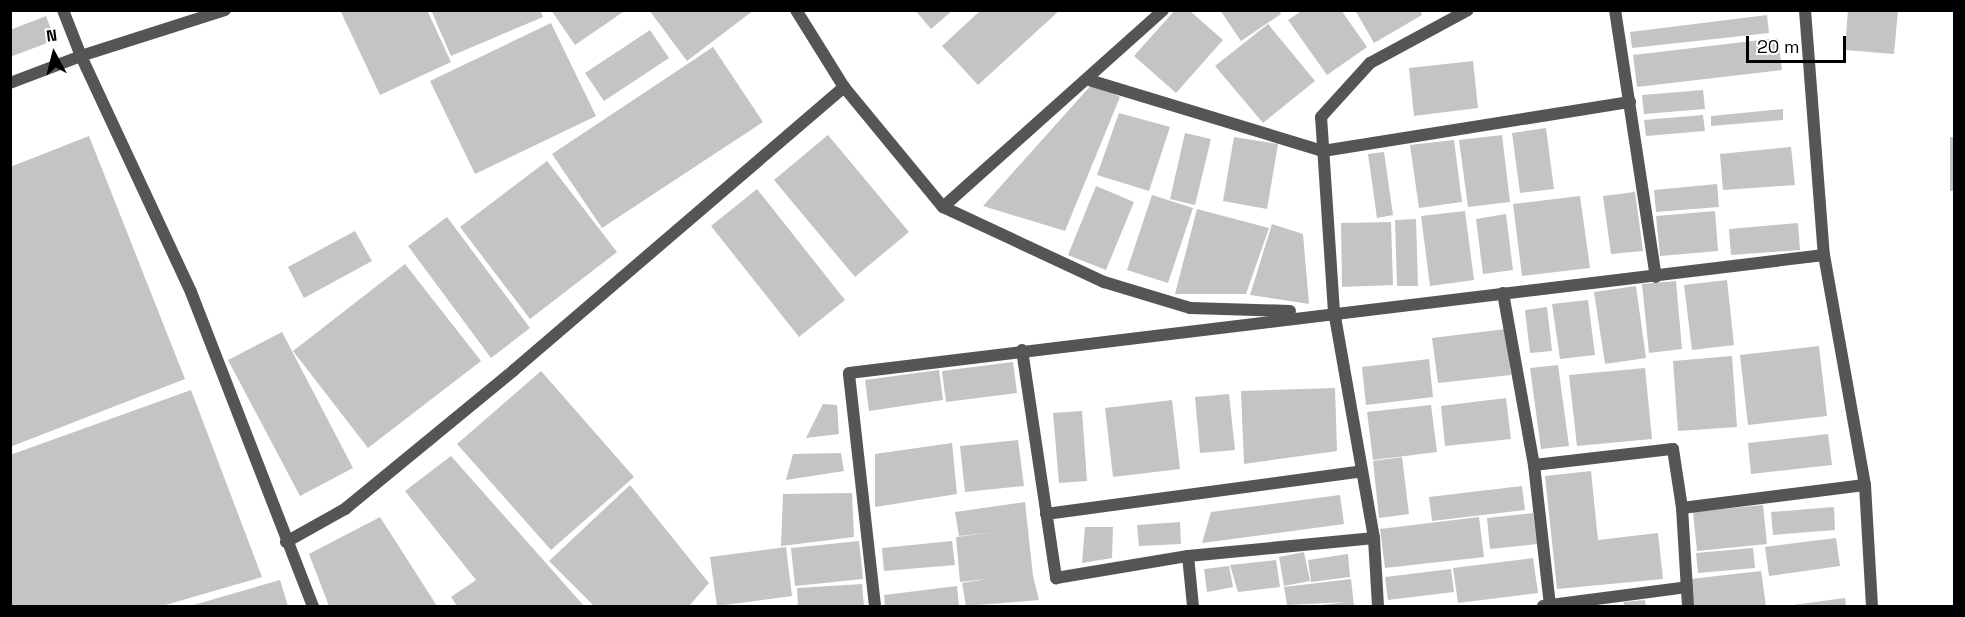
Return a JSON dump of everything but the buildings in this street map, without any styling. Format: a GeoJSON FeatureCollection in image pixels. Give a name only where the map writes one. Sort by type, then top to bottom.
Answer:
{"type":"FeatureCollection","features":[{"type":"Feature","properties":{"kind":"street"},"geometry":{"type":"LineString","coordinates":[[63,10],[81,56],[191,292],[286,542],[313,606]]}},
{"type":"Feature","properties":{"kind":"street"},"geometry":{"type":"LineString","coordinates":[[10,83],[81,56],[225,10]]}},
{"type":"Feature","properties":{"kind":"street"},"geometry":{"type":"LineString","coordinates":[[796,10],[844,87],[943,207],[1104,282],[1190,308],[1334,312]]}},
{"type":"Feature","properties":{"kind":"street"},"geometry":{"type":"LineString","coordinates":[[943,207],[1089,80],[1163,10]]}},
{"type":"Feature","properties":{"kind":"street"},"geometry":{"type":"LineString","coordinates":[[1378,606],[1374,538],[1334,312],[1321,117],[1370,63],[1468,10]]}},
{"type":"Feature","properties":{"kind":"street"},"geometry":{"type":"LineString","coordinates":[[1615,10],[1656,277]]}},
{"type":"Feature","properties":{"kind":"street"},"geometry":{"type":"LineString","coordinates":[[1805,10],[1824,255],[1865,485],[1872,606]]}},
{"type":"Feature","properties":{"kind":"street"},"geometry":{"type":"LineString","coordinates":[[1089,80],[1323,150],[1630,102]]}},
{"type":"Feature","properties":{"kind":"street"},"geometry":{"type":"LineString","coordinates":[[286,542],[354,501],[514,370],[844,87]]}},
{"type":"Feature","properties":{"kind":"street"},"geometry":{"type":"LineString","coordinates":[[875,606],[849,373],[1334,312],[1656,277],[1824,255]]}},
{"type":"Feature","properties":{"kind":"street"},"geometry":{"type":"LineString","coordinates":[[1503,293],[1534,465],[1546,606],[1687,587]]}},
{"type":"Feature","properties":{"kind":"street"},"geometry":{"type":"LineString","coordinates":[[1022,350],[1056,578],[1188,556],[1374,538]]}},
{"type":"Feature","properties":{"kind":"street"},"geometry":{"type":"LineString","coordinates":[[1534,465],[1673,449],[1682,508],[1688,606]]}},
{"type":"Feature","properties":{"kind":"street"},"geometry":{"type":"LineString","coordinates":[[1046,514],[1362,471]]}},
{"type":"Feature","properties":{"kind":"street"},"geometry":{"type":"LineString","coordinates":[[1682,508],[1865,485]]}},
{"type":"Feature","properties":{"kind":"street"},"geometry":{"type":"LineString","coordinates":[[1188,556],[1193,606]]}}]}
